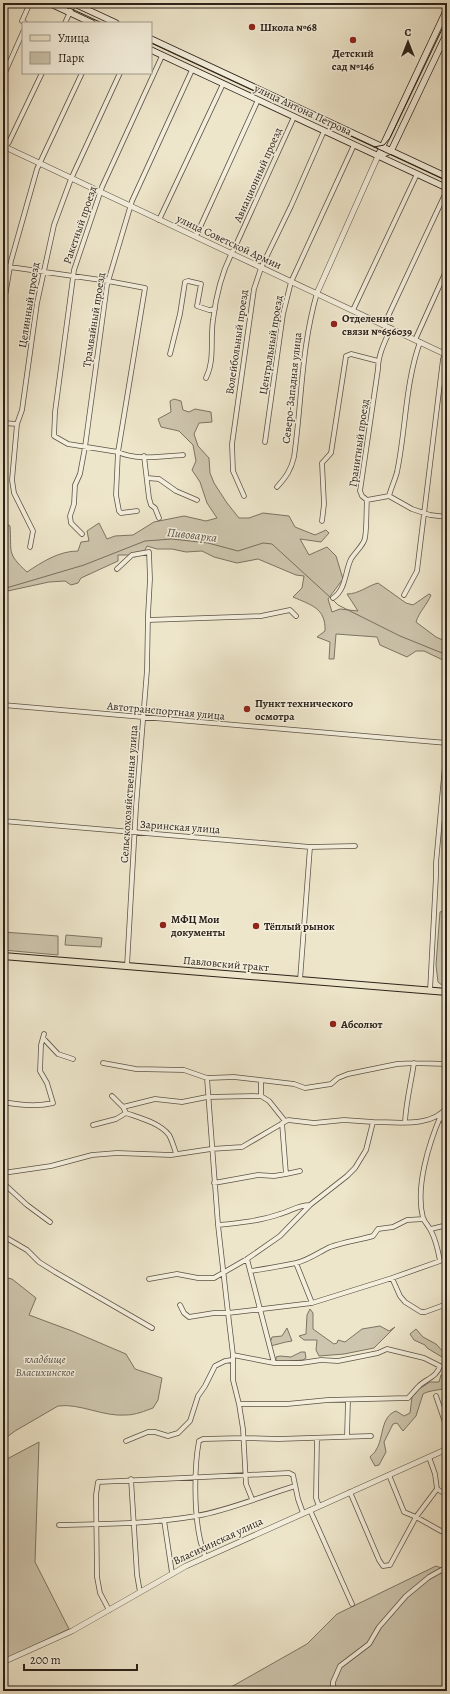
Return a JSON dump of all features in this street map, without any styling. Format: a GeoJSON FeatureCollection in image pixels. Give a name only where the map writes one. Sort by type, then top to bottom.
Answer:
{"type":"FeatureCollection","features":[{"type":"Feature","properties":{"kind":"main road"},"geometry":{"type":"LineString","coordinates":[[49,3],[90,22]]}},
{"type":"Feature","properties":{"kind":"main road"},"geometry":{"type":"LineString","coordinates":[[74,3],[114,22]]}},
{"type":"Feature","properties":{"kind":"main road","name":"Северо-Западная улица"},"geometry":{"type":"LineString","coordinates":[[378,156],[447,9]]}},
{"type":"Feature","properties":{"kind":"main road"},"geometry":{"type":"LineString","coordinates":[[378,156],[391,151],[447,33]]}},
{"type":"Feature","properties":{"kind":"main road","name":"улица Антона Петрова"},"geometry":{"type":"LineString","coordinates":[[152,39],[447,177]]}},
{"type":"Feature","properties":{"kind":"main road","name":"улица Антона Петрова"},"geometry":{"type":"LineString","coordinates":[[152,51],[447,189]]}},
{"type":"Feature","properties":{"kind":"main road","name":"Павловский тракт"},"geometry":{"type":"LineString","coordinates":[[3,956],[447,992]]}},
{"type":"Feature","properties":{"kind":"street"},"geometry":{"type":"LineString","coordinates":[[24,22],[22,21],[30,3]]}},
{"type":"Feature","properties":{"kind":"street"},"geometry":{"type":"LineString","coordinates":[[66,22],[74,3]]}},
{"type":"Feature","properties":{"kind":"street"},"geometry":{"type":"LineString","coordinates":[[3,77],[22,34]]}},
{"type":"Feature","properties":{"kind":"street","name":"Ракетный проезд"},"geometry":{"type":"LineString","coordinates":[[85,447],[68,444],[54,436],[55,412],[74,270],[100,192],[162,56]]}},
{"type":"Feature","properties":{"kind":"street","name":"Трамвайный проезд"},"geometry":{"type":"LineString","coordinates":[[82,534],[71,523],[70,516],[74,504],[75,485],[80,474],[85,447],[108,280],[131,206],[192,70]]}},
{"type":"Feature","properties":{"kind":"street"},"geometry":{"type":"LineString","coordinates":[[4,148],[41,74]]}},
{"type":"Feature","properties":{"kind":"street"},"geometry":{"type":"LineString","coordinates":[[3,308],[10,267],[24,212],[39,164],[82,74]]}},
{"type":"Feature","properties":{"kind":"street","name":"Целинный проезд"},"geometry":{"type":"LineString","coordinates":[[30,547],[33,531],[14,493],[12,480],[17,424],[22,410],[42,272],[54,225],[71,179],[120,74]]}},
{"type":"Feature","properties":{"kind":"street"},"geometry":{"type":"LineString","coordinates":[[160,220],[223,84]]}},
{"type":"Feature","properties":{"kind":"street"},"geometry":{"type":"LineString","coordinates":[[196,236],[258,100]]}},
{"type":"Feature","properties":{"kind":"street","name":"Авиационный проезд"},"geometry":{"type":"LineString","coordinates":[[206,378],[211,366],[212,321],[219,286],[227,262],[294,117]]}},
{"type":"Feature","properties":{"kind":"street","name":"Волейбольный проезд"},"geometry":{"type":"LineString","coordinates":[[244,496],[233,471],[232,444],[254,289],[261,268],[291,206],[324,131]]}},
{"type":"Feature","properties":{"kind":"street","name":"Центральный проезд"},"geometry":{"type":"LineString","coordinates":[[266,442],[283,314],[291,282],[354,145]]}},
{"type":"Feature","properties":{"kind":"street","name":"улица Советской Армии"},"geometry":{"type":"LineString","coordinates":[[4,148],[196,236],[231,254],[417,341],[446,352]]}},
{"type":"Feature","properties":{"kind":"street","name":"Северо-Западная улица"},"geometry":{"type":"LineString","coordinates":[[277,486],[285,479],[291,470],[294,457],[304,351],[310,318],[317,293],[378,156]]}},
{"type":"Feature","properties":{"kind":"street"},"geometry":{"type":"LineString","coordinates":[[353,310],[417,174]]}},
{"type":"Feature","properties":{"kind":"street"},"geometry":{"type":"LineString","coordinates":[[384,325],[447,189]]}},
{"type":"Feature","properties":{"kind":"street"},"geometry":{"type":"LineString","coordinates":[[3,266],[108,280],[145,288],[118,452],[116,495],[117,506],[121,513],[136,511]]}},
{"type":"Feature","properties":{"kind":"street"},"geometry":{"type":"LineString","coordinates":[[388,496],[397,474],[406,397],[417,341],[447,269]]}},
{"type":"Feature","properties":{"kind":"street"},"geometry":{"type":"LineString","coordinates":[[170,354],[180,314],[185,282],[188,281],[201,284],[196,304],[197,306],[209,310],[215,309]]}},
{"type":"Feature","properties":{"kind":"street","name":"Гранитный проезд"},"geometry":{"type":"LineString","coordinates":[[333,598],[337,595],[345,581],[351,560],[365,540],[365,515],[367,500],[362,496],[360,491],[378,361],[383,345],[391,328]]}},
{"type":"Feature","properties":{"kind":"street"},"geometry":{"type":"LineString","coordinates":[[404,595],[418,570],[446,352]]}},
{"type":"Feature","properties":{"kind":"street"},"geometry":{"type":"LineString","coordinates":[[322,521],[324,504],[322,463],[331,453],[346,356],[352,354],[378,361]]}},
{"type":"Feature","properties":{"kind":"street"},"geometry":{"type":"LineString","coordinates":[[3,423],[17,424]]}},
{"type":"Feature","properties":{"kind":"street"},"geometry":{"type":"LineString","coordinates":[[85,447],[118,452],[124,455],[183,455]]}},
{"type":"Feature","properties":{"kind":"street"},"geometry":{"type":"LineString","coordinates":[[144,456],[148,498],[151,505],[155,508],[158,518]]}},
{"type":"Feature","properties":{"kind":"street"},"geometry":{"type":"LineString","coordinates":[[147,478],[159,479],[176,491],[197,500]]}},
{"type":"Feature","properties":{"kind":"street"},"geometry":{"type":"LineString","coordinates":[[367,500],[388,496],[412,509],[425,512],[430,515],[447,517]]}},
{"type":"Feature","properties":{"kind":"street","name":"Сельскохозяйственная улица"},"geometry":{"type":"LineString","coordinates":[[116,569],[132,555],[149,552],[150,578],[148,670],[134,833],[127,966]]}},
{"type":"Feature","properties":{"kind":"street"},"geometry":{"type":"LineString","coordinates":[[148,620],[261,616],[290,610],[296,616]]}},
{"type":"Feature","properties":{"kind":"street","name":"Автотранспортная улица"},"geometry":{"type":"LineString","coordinates":[[3,705],[447,744]]}},
{"type":"Feature","properties":{"kind":"street"},"geometry":{"type":"LineString","coordinates":[[430,991],[436,863],[447,744]]}},
{"type":"Feature","properties":{"kind":"street","name":"Заринская улица"},"geometry":{"type":"LineString","coordinates":[[3,821],[310,847],[355,846]]}},
{"type":"Feature","properties":{"kind":"street"},"geometry":{"type":"LineString","coordinates":[[300,980],[310,847]]}},
{"type":"Feature","properties":{"kind":"street"},"geometry":{"type":"LineString","coordinates":[[3,1102],[34,1106],[53,1103],[47,1083],[40,1071],[41,1045],[44,1036],[58,1054],[73,1059]]}},
{"type":"Feature","properties":{"kind":"street"},"geometry":{"type":"LineString","coordinates":[[405,1122],[406,1101],[411,1084],[414,1063]]}},
{"type":"Feature","properties":{"kind":"street"},"geometry":{"type":"LineString","coordinates":[[103,1064],[136,1069],[184,1070],[207,1078],[234,1077],[294,1084],[306,1088],[331,1084],[338,1078],[348,1074],[397,1064],[447,1064]]}},
{"type":"Feature","properties":{"kind":"street"},"geometry":{"type":"LineString","coordinates":[[207,1078],[214,1184],[233,1358],[234,1389],[239,1404],[246,1484],[252,1499]]}},
{"type":"Feature","properties":{"kind":"street"},"geometry":{"type":"LineString","coordinates":[[261,1081],[261,1096]]}},
{"type":"Feature","properties":{"kind":"street"},"geometry":{"type":"LineString","coordinates":[[112,1096],[123,1107],[126,1113],[154,1124],[169,1135],[176,1153]]}},
{"type":"Feature","properties":{"kind":"street"},"geometry":{"type":"LineString","coordinates":[[123,1107],[155,1099],[182,1102],[207,1096],[261,1096],[269,1101],[283,1122],[286,1174]]}},
{"type":"Feature","properties":{"kind":"street"},"geometry":{"type":"LineString","coordinates":[[440,1260],[438,1246],[431,1229],[424,1219],[422,1198],[425,1160],[432,1135],[441,1115],[447,1107]]}},
{"type":"Feature","properties":{"kind":"street"},"geometry":{"type":"LineString","coordinates":[[93,1125],[116,1119],[126,1113]]}},
{"type":"Feature","properties":{"kind":"street"},"geometry":{"type":"LineString","coordinates":[[3,1173],[51,1166],[92,1155],[162,1155],[242,1147],[283,1122],[292,1120],[314,1123],[344,1120],[405,1122],[431,1119],[441,1115]]}},
{"type":"Feature","properties":{"kind":"street"},"geometry":{"type":"LineString","coordinates":[[441,1115],[447,1128]]}},
{"type":"Feature","properties":{"kind":"street"},"geometry":{"type":"LineString","coordinates":[[149,1279],[177,1274],[207,1279],[217,1278],[280,1236],[310,1205],[347,1176],[361,1160],[366,1150],[373,1122]]}},
{"type":"Feature","properties":{"kind":"street"},"geometry":{"type":"LineString","coordinates":[[214,1184],[258,1175],[274,1176],[300,1171]]}},
{"type":"Feature","properties":{"kind":"street"},"geometry":{"type":"LineString","coordinates":[[3,1185],[50,1222]]}},
{"type":"Feature","properties":{"kind":"street"},"geometry":{"type":"LineString","coordinates":[[218,1225],[247,1222],[280,1214],[299,1206],[310,1205]]}},
{"type":"Feature","properties":{"kind":"street"},"geometry":{"type":"LineString","coordinates":[[250,1270],[275,1268],[286,1264],[296,1263],[315,1256],[331,1247],[373,1236],[378,1229],[393,1227],[407,1220],[424,1219]]}},
{"type":"Feature","properties":{"kind":"street"},"geometry":{"type":"LineString","coordinates":[[431,1229],[447,1225]]}},
{"type":"Feature","properties":{"kind":"street"},"geometry":{"type":"LineString","coordinates":[[3,1236],[27,1250],[40,1262],[55,1272],[152,1328]]}},
{"type":"Feature","properties":{"kind":"street"},"geometry":{"type":"LineString","coordinates":[[247,1259],[274,1363]]}},
{"type":"Feature","properties":{"kind":"street"},"geometry":{"type":"LineString","coordinates":[[180,1305],[184,1313],[189,1317],[312,1303],[392,1278],[440,1260],[447,1260]]}},
{"type":"Feature","properties":{"kind":"street"},"geometry":{"type":"LineString","coordinates":[[296,1263],[312,1303]]}},
{"type":"Feature","properties":{"kind":"street"},"geometry":{"type":"LineString","coordinates":[[392,1278],[400,1296],[421,1312],[447,1304]]}},
{"type":"Feature","properties":{"kind":"street"},"geometry":{"type":"LineString","coordinates":[[126,1441],[148,1432],[155,1432],[168,1436],[178,1433],[190,1421],[198,1396],[206,1386],[215,1366],[233,1358],[274,1363],[321,1360],[338,1361],[378,1353],[387,1348],[424,1358],[440,1366],[439,1370],[420,1385],[408,1398],[287,1404],[239,1404]]}},
{"type":"Feature","properties":{"kind":"street"},"geometry":{"type":"LineString","coordinates":[[436,1396],[447,1428]]}},
{"type":"Feature","properties":{"kind":"street"},"geometry":{"type":"LineString","coordinates":[[348,1400],[348,1436]]}},
{"type":"Feature","properties":{"kind":"street"},"geometry":{"type":"LineString","coordinates":[[205,1557],[200,1538],[197,1516],[196,1478],[200,1441],[203,1439],[278,1439],[372,1436]]}},
{"type":"Feature","properties":{"kind":"street"},"geometry":{"type":"LineString","coordinates":[[317,1438],[316,1498],[319,1506]]}},
{"type":"Feature","properties":{"kind":"street","name":"Власихинская улица"},"geometry":{"type":"LineString","coordinates":[[3,1662],[72,1631],[172,1573],[205,1557],[447,1449]]}},
{"type":"Feature","properties":{"kind":"street"},"geometry":{"type":"LineString","coordinates":[[350,1492],[379,1560],[383,1566],[390,1565],[416,1516],[437,1489],[435,1474],[429,1457]]}},
{"type":"Feature","properties":{"kind":"street"},"geometry":{"type":"LineString","coordinates":[[108,1610],[100,1593],[97,1577],[96,1495],[98,1482],[131,1479],[196,1478],[289,1473],[293,1475],[303,1513]]}},
{"type":"Feature","properties":{"kind":"street"},"geometry":{"type":"LineString","coordinates":[[389,1475],[404,1512],[416,1516],[446,1532]]}},
{"type":"Feature","properties":{"kind":"street"},"geometry":{"type":"LineString","coordinates":[[131,1479],[137,1575],[140,1592]]}},
{"type":"Feature","properties":{"kind":"street"},"geometry":{"type":"LineString","coordinates":[[59,1526],[164,1520],[197,1516],[231,1507],[295,1486]]}},
{"type":"Feature","properties":{"kind":"street"},"geometry":{"type":"LineString","coordinates":[[437,1489],[447,1495]]}},
{"type":"Feature","properties":{"kind":"street"},"geometry":{"type":"LineString","coordinates":[[310,1510],[352,1604]]}},
{"type":"Feature","properties":{"kind":"street"},"geometry":{"type":"LineString","coordinates":[[164,1520],[172,1573]]}},
{"type":"Feature","properties":{"kind":"street"},"geometry":{"type":"LineString","coordinates":[[333,1691],[333,1682],[340,1666],[369,1644],[383,1622],[406,1596],[429,1577],[447,1567]]}},
{"type":"Feature","properties":{"kind":"green space"},"geometry":{"type":"Polygon","coordinates":[[[174,399],[181,401],[183,410],[189,412],[195,409],[211,412],[212,422],[199,423],[194,434],[198,446],[209,458],[210,473],[214,483],[239,518],[249,518],[263,513],[289,516],[295,527],[315,535],[326,530],[329,533],[321,542],[300,539],[309,555],[327,547],[336,556],[343,579],[328,599],[332,612],[340,609],[358,611],[347,594],[355,593],[378,583],[406,603],[413,605],[429,594],[431,595],[416,622],[436,637],[447,642],[445,661],[424,651],[416,651],[407,657],[380,645],[377,637],[336,634],[334,659],[329,659],[330,642],[317,637],[325,631],[323,617],[316,608],[293,597],[302,588],[304,576],[296,575],[258,559],[237,563],[214,557],[202,551],[186,552],[172,549],[157,549],[147,546],[145,550],[135,557],[118,555],[118,561],[81,578],[78,583],[71,585],[65,581],[49,582],[3,592],[3,523],[10,526],[11,552],[20,566],[27,572],[57,555],[71,551],[78,551],[81,542],[89,541],[87,531],[99,523],[107,539],[115,536],[133,535],[154,522],[184,516],[206,521],[217,518],[207,503],[200,482],[192,470],[196,461],[193,445],[179,431],[161,427],[158,419],[171,412],[170,401],[174,399]]]}},
{"type":"Feature","properties":{"kind":"green space"},"geometry":{"type":"Polygon","coordinates":[[[447,909],[447,986],[443,986],[438,982],[436,965],[440,912],[447,909]]]}},
{"type":"Feature","properties":{"kind":"green space"},"geometry":{"type":"Polygon","coordinates":[[[3,932],[58,936],[58,955],[3,950],[3,932]]]}},
{"type":"Feature","properties":{"kind":"green space"},"geometry":{"type":"Polygon","coordinates":[[[66,935],[102,938],[101,947],[65,945],[66,935]]]}},
{"type":"Feature","properties":{"kind":"green space","name":"кладбище Власихинское"},"geometry":{"type":"Polygon","coordinates":[[[3,1277],[12,1279],[36,1298],[29,1315],[126,1354],[135,1369],[162,1378],[158,1400],[153,1408],[140,1413],[117,1415],[75,1406],[58,1406],[15,1431],[3,1440],[3,1277]]]}},
{"type":"Feature","properties":{"kind":"green space"},"geometry":{"type":"Polygon","coordinates":[[[310,1309],[313,1313],[313,1329],[334,1344],[337,1343],[338,1340],[345,1342],[362,1329],[380,1326],[389,1331],[395,1327],[374,1348],[344,1354],[319,1356],[316,1350],[317,1340],[304,1340],[299,1336],[306,1334],[307,1315],[310,1309]]]}},
{"type":"Feature","properties":{"kind":"green space"},"geometry":{"type":"Polygon","coordinates":[[[287,1328],[292,1341],[269,1346],[272,1337],[282,1336],[287,1328]]]}},
{"type":"Feature","properties":{"kind":"green space"},"geometry":{"type":"Polygon","coordinates":[[[416,1329],[423,1337],[436,1344],[447,1356],[447,1360],[427,1348],[425,1345],[414,1340],[410,1334],[416,1329]]]}},
{"type":"Feature","properties":{"kind":"green space"},"geometry":{"type":"Polygon","coordinates":[[[301,1352],[305,1352],[306,1358],[303,1360],[276,1361],[276,1357],[291,1357],[301,1352]]]}},
{"type":"Feature","properties":{"kind":"green space"},"geometry":{"type":"Polygon","coordinates":[[[441,1375],[447,1375],[447,1389],[431,1391],[423,1394],[416,1416],[403,1431],[397,1423],[393,1424],[384,1442],[386,1452],[379,1465],[375,1466],[370,1457],[375,1452],[387,1418],[396,1411],[404,1416],[410,1413],[412,1397],[419,1389],[430,1382],[439,1382],[441,1375]]]}},
{"type":"Feature","properties":{"kind":"green space"},"geometry":{"type":"Polygon","coordinates":[[[39,1442],[35,1562],[69,1629],[3,1660],[3,1454],[7,1459],[39,1442]]]}},
{"type":"Feature","properties":{"kind":"green space"},"geometry":{"type":"Polygon","coordinates":[[[436,1566],[444,1569],[447,1583],[447,1691],[224,1691],[307,1644],[337,1614],[436,1566]]]}},
{"type":"Feature","properties":{"kind":"waterway","name":"Пивоварка"},"geometry":{"type":"LineString","coordinates":[[3,589],[84,565],[145,541],[172,539],[208,543],[238,551],[263,543],[272,544],[331,598]]}},
{"type":"Feature","properties":{"kind":"waterway","name":"Пивоварка"},"geometry":{"type":"LineString","coordinates":[[333,600],[338,605],[400,636],[447,655]]}},
{"type":"Feature","properties":{"kind":"tram line"},"geometry":{"type":"LineString","coordinates":[[59,3],[100,22]]}},
{"type":"Feature","properties":{"kind":"tram line"},"geometry":{"type":"LineString","coordinates":[[374,147],[384,145],[390,138],[447,19]]}},
{"type":"Feature","properties":{"kind":"tram line"},"geometry":{"type":"LineString","coordinates":[[152,43],[447,181]]}},
{"type":"Feature","properties":{"kind":"place","name":"Школа №68"},"geometry":{"type":"Point","coordinates":[252,27]}},
{"type":"Feature","properties":{"kind":"place","name":"Детский сад №146"},"geometry":{"type":"Point","coordinates":[353,40]}},
{"type":"Feature","properties":{"kind":"place","name":"Отделение связи №656039"},"geometry":{"type":"Point","coordinates":[334,324]}},
{"type":"Feature","properties":{"kind":"place","name":"Пункт технического осмотра"},"geometry":{"type":"Point","coordinates":[247,709]}},
{"type":"Feature","properties":{"kind":"place","name":"МФЦ Мои документы"},"geometry":{"type":"Point","coordinates":[163,925]}},
{"type":"Feature","properties":{"kind":"place","name":"Тёплый рынок"},"geometry":{"type":"Point","coordinates":[256,926]}},
{"type":"Feature","properties":{"kind":"place","name":"Абсолют"},"geometry":{"type":"Point","coordinates":[333,1024]}}]}
